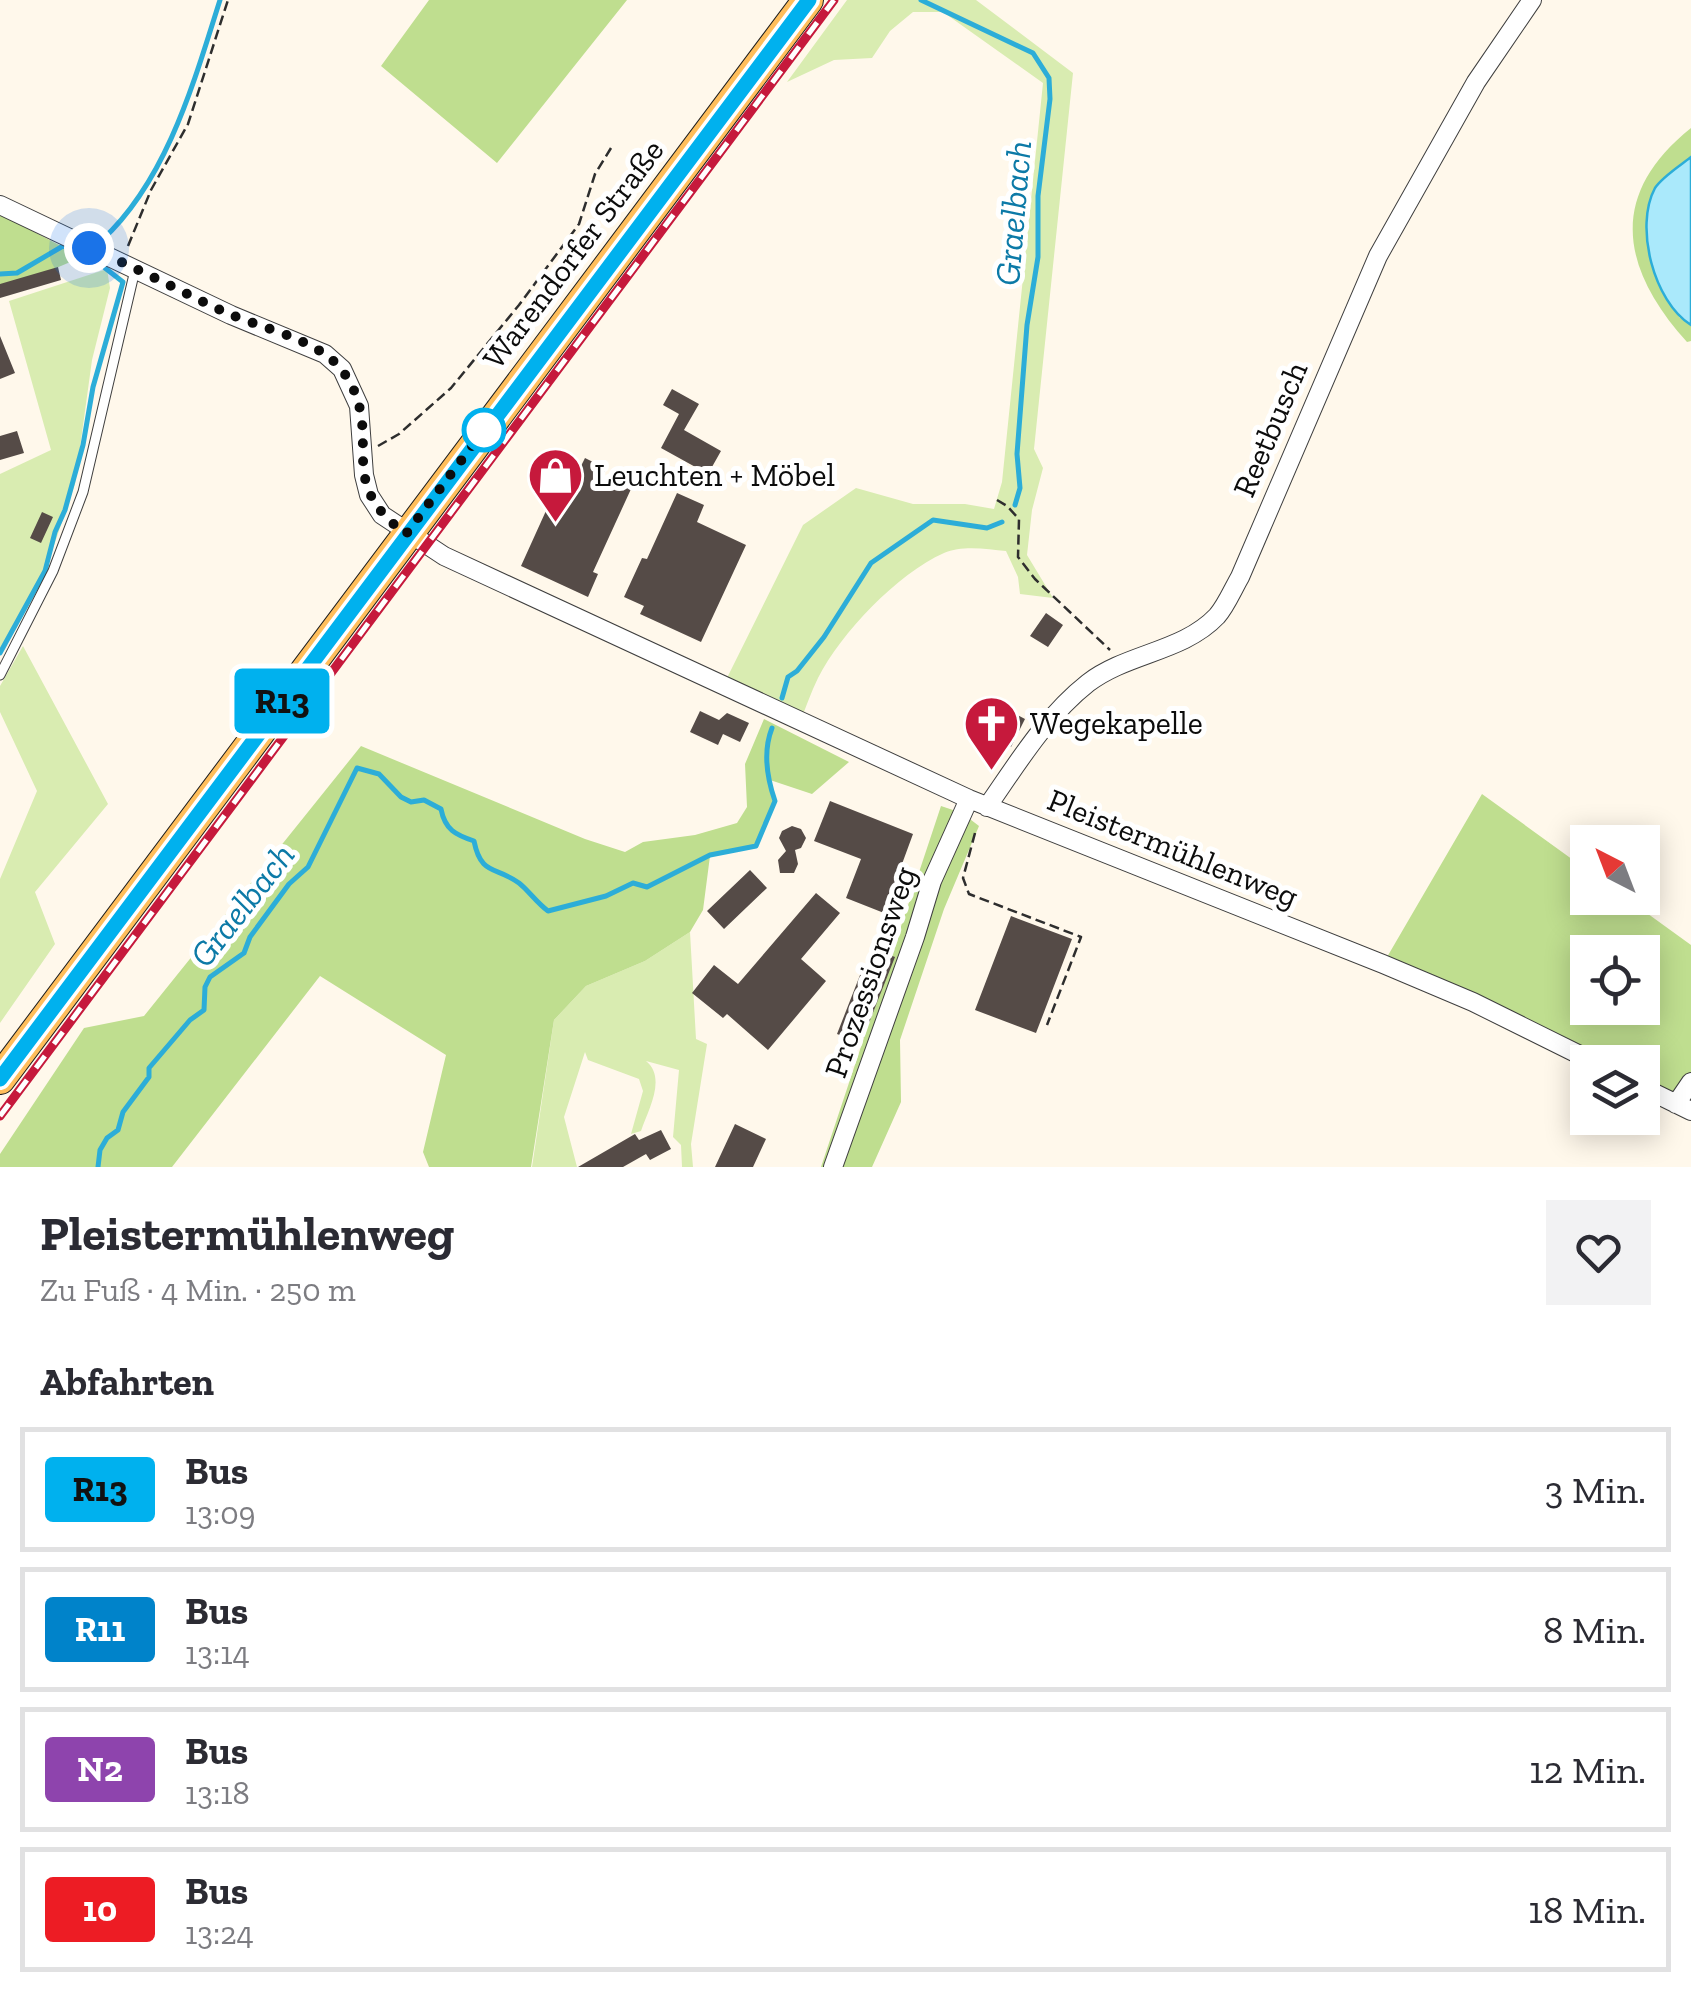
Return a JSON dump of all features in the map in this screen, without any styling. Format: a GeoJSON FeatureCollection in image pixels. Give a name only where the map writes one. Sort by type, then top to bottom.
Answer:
{"type":"FeatureCollection","features":[{"type":"Feature","properties":{"kind":"main road","name":"Warendorfer Straße"},"geometry":{"type":"LineString","coordinates":[[0,1079],[808,0]]}},
{"type":"Feature","properties":{"kind":"street","name":"Reetbusch"},"geometry":{"type":"LineString","coordinates":[[987,807],[1042,728],[1087,684],[1122,661],[1187,638],[1217,616],[1240,576],[1378,256],[1476,82],[1532,0]]}},
{"type":"Feature","properties":{"kind":"street","name":"Pleistermühlenweg"},"geometry":{"type":"LineString","coordinates":[[0,206],[325,354],[342,370],[359,406],[364,475],[370,496],[382,515],[444,556],[966,806],[987,807],[1401,972],[1570,1051]]}},
{"type":"Feature","properties":{"kind":"street","name":"Prozessionsweg"},"geometry":{"type":"LineString","coordinates":[[833,1167],[927,894],[966,806]]}},
{"type":"Feature","properties":{"kind":"street"},"geometry":{"type":"LineString","coordinates":[[1660,1096],[1684,1107],[1691,1082]]}},
{"type":"Feature","properties":{"kind":"lane"},"geometry":{"type":"LineString","coordinates":[[0,675],[53,571],[83,492],[128,266]]}},
{"type":"Feature","properties":{"kind":"path"},"geometry":{"type":"LineString","coordinates":[[128,266],[151,190],[188,124],[228,0]]}},
{"type":"Feature","properties":{"kind":"path"},"geometry":{"type":"LineString","coordinates":[[362,450],[379,446],[421,416],[481,353],[579,224],[595,174],[610,148]]}},
{"type":"Feature","properties":{"kind":"path"},"geometry":{"type":"LineString","coordinates":[[997,500],[1019,520],[1018,557],[1035,579],[1122,661]]}},
{"type":"Feature","properties":{"kind":"path"},"geometry":{"type":"LineString","coordinates":[[966,806],[975,833],[964,878],[969,894],[1081,937],[1046,1026]]}},
{"type":"Feature","properties":{"kind":"green space"},"geometry":{"type":"Polygon","coordinates":[[[429,0],[627,0],[497,163],[381,66],[429,0]]]}},
{"type":"Feature","properties":{"kind":"green space"},"geometry":{"type":"Polygon","coordinates":[[[847,0],[976,0],[1073,73],[1034,449],[1043,468],[1032,510],[1027,555],[1053,598],[1020,594],[1018,577],[1006,551],[967,548],[944,553],[908,575],[856,624],[818,678],[800,722],[723,686],[803,525],[856,488],[913,504],[965,504],[994,509],[1002,482],[1043,83],[943,12],[913,12],[890,31],[872,58],[834,60],[787,82],[847,0]]]}},
{"type":"Feature","properties":{"kind":"green space"},"geometry":{"type":"Polygon","coordinates":[[[1691,128],[1691,157],[1656,187],[1679,317],[1691,325],[1691,341],[1687,342],[1648,287],[1637,259],[1633,232],[1636,205],[1646,179],[1664,153],[1691,128]]]}},
{"type":"Feature","properties":{"kind":"green space"},"geometry":{"type":"Polygon","coordinates":[[[0,214],[82,257],[0,292],[0,214]]]}},
{"type":"Feature","properties":{"kind":"green space"},"geometry":{"type":"Polygon","coordinates":[[[107,269],[110,288],[92,360],[75,484],[49,560],[0,655],[0,474],[51,450],[9,301],[107,269]]]}},
{"type":"Feature","properties":{"kind":"green space"},"geometry":{"type":"Polygon","coordinates":[[[23,646],[108,804],[35,892],[55,944],[0,1023],[0,879],[37,791],[0,712],[0,686],[23,646]]]}},
{"type":"Feature","properties":{"kind":"green space"},"geometry":{"type":"Polygon","coordinates":[[[764,719],[849,762],[812,794],[770,780],[775,801],[756,846],[710,856],[703,910],[690,932],[645,961],[586,986],[554,1020],[531,1167],[429,1167],[423,1152],[446,1055],[320,976],[172,1167],[0,1167],[0,1154],[84,1028],[144,1016],[361,746],[625,852],[643,842],[695,835],[737,823],[747,807],[745,764],[764,719]]]}},
{"type":"Feature","properties":{"kind":"green space"},"geometry":{"type":"Polygon","coordinates":[[[1482,794],[1570,858],[1570,915],[1650,915],[1691,945],[1691,1082],[1676,1104],[1660,1096],[1660,1045],[1570,1045],[1570,1051],[1383,964],[1482,794]]]}},
{"type":"Feature","properties":{"kind":"green space"},"geometry":{"type":"Polygon","coordinates":[[[941,806],[962,813],[979,826],[944,909],[900,1040],[901,1102],[872,1167],[821,1167],[941,806]]]}},
{"type":"Feature","properties":{"kind":"green space"},"geometry":{"type":"Polygon","coordinates":[[[690,932],[696,1039],[707,1044],[691,1144],[693,1167],[682,1167],[681,1145],[673,1137],[679,1070],[646,1061],[655,1076],[654,1094],[641,1131],[631,1134],[643,1091],[639,1079],[588,1060],[585,1052],[564,1117],[577,1167],[532,1167],[554,1020],[586,986],[645,961],[690,932]]]}},
{"type":"Feature","properties":{"kind":"water"},"geometry":{"type":"Polygon","coordinates":[[[1691,157],[1691,325],[1678,314],[1658,282],[1647,242],[1647,223],[1655,188],[1691,157]]]}},
{"type":"Feature","properties":{"kind":"building"},"geometry":{"type":"Polygon","coordinates":[[[58,267],[61,280],[0,298],[0,284],[58,267]]]}},
{"type":"Feature","properties":{"kind":"building"},"geometry":{"type":"Polygon","coordinates":[[[0,336],[15,373],[0,379],[0,336]]]}},
{"type":"Feature","properties":{"kind":"building"},"geometry":{"type":"Polygon","coordinates":[[[672,389],[699,404],[684,430],[721,451],[708,474],[661,448],[679,414],[663,405],[672,389]]]}},
{"type":"Feature","properties":{"kind":"building"},"geometry":{"type":"Polygon","coordinates":[[[17,431],[24,453],[0,460],[0,436],[17,431]]]}},
{"type":"Feature","properties":{"kind":"building"},"geometry":{"type":"Polygon","coordinates":[[[585,458],[605,468],[604,477],[631,489],[593,572],[598,574],[588,597],[521,566],[569,460],[581,466],[585,458]]]}},
{"type":"Feature","properties":{"kind":"building"},"geometry":{"type":"Polygon","coordinates":[[[677,493],[704,505],[697,522],[746,545],[701,642],[640,614],[644,606],[624,597],[642,558],[647,559],[677,493]]]}},
{"type":"Feature","properties":{"kind":"building"},"geometry":{"type":"Polygon","coordinates":[[[42,512],[53,517],[41,543],[30,538],[42,512]]]}},
{"type":"Feature","properties":{"kind":"building"},"geometry":{"type":"Polygon","coordinates":[[[1046,613],[1063,625],[1048,647],[1030,636],[1046,613]]]}},
{"type":"Feature","properties":{"kind":"building"},"geometry":{"type":"Polygon","coordinates":[[[700,711],[719,720],[727,713],[749,723],[740,742],[723,734],[718,745],[690,732],[700,711]]]}},
{"type":"Feature","properties":{"kind":"building"},"geometry":{"type":"Polygon","coordinates":[[[1010,711],[1025,719],[1011,747],[996,739],[1010,711]]]}},
{"type":"Feature","properties":{"kind":"building"},"geometry":{"type":"Polygon","coordinates":[[[830,801],[913,834],[884,913],[846,898],[861,859],[814,841],[830,801]]]}},
{"type":"Feature","properties":{"kind":"building"},"geometry":{"type":"Polygon","coordinates":[[[792,826],[801,829],[806,838],[801,848],[795,850],[798,864],[794,873],[780,873],[778,860],[786,851],[779,838],[782,831],[792,826]]]}},
{"type":"Feature","properties":{"kind":"building"},"geometry":{"type":"Polygon","coordinates":[[[750,870],[767,888],[724,929],[707,911],[750,870]]]}},
{"type":"Feature","properties":{"kind":"building"},"geometry":{"type":"Polygon","coordinates":[[[816,893],[840,913],[801,959],[826,981],[768,1050],[727,1014],[723,1018],[692,993],[714,965],[738,984],[816,893]]]}},
{"type":"Feature","properties":{"kind":"building"},"geometry":{"type":"Polygon","coordinates":[[[1011,916],[1072,939],[1036,1033],[975,1010],[1011,916]]]}},
{"type":"Feature","properties":{"kind":"building"},"geometry":{"type":"Polygon","coordinates":[[[874,949],[895,957],[861,1043],[837,1034],[874,949]]]}},
{"type":"Feature","properties":{"kind":"building"},"geometry":{"type":"Polygon","coordinates":[[[735,1124],[766,1139],[753,1167],[715,1167],[735,1124]]]}},
{"type":"Feature","properties":{"kind":"building"},"geometry":{"type":"Polygon","coordinates":[[[661,1130],[671,1149],[650,1160],[646,1154],[623,1167],[578,1167],[635,1134],[639,1140],[661,1130]]]}},
{"type":"Feature","properties":{"kind":"waterway"},"geometry":{"type":"LineString","coordinates":[[102,240],[125,216],[161,159],[188,96],[220,0]]}},
{"type":"Feature","properties":{"kind":"waterway","name":"Graelbach"},"geometry":{"type":"LineString","coordinates":[[921,0],[1033,53],[1049,78],[1038,196],[1038,257],[1027,325],[1017,454],[1020,488],[1015,505]]}},
{"type":"Feature","properties":{"kind":"waterway"},"geometry":{"type":"LineString","coordinates":[[0,274],[17,273],[63,246],[86,256]]}},
{"type":"Feature","properties":{"kind":"waterway"},"geometry":{"type":"LineString","coordinates":[[0,653],[45,571],[83,445],[93,387],[123,282],[105,268]]}},
{"type":"Feature","properties":{"kind":"waterway","name":"Graelbach"},"geometry":{"type":"LineString","coordinates":[[782,698],[788,677],[824,637],[871,563],[933,520],[987,528],[1002,522]]}},
{"type":"Feature","properties":{"kind":"waterway","name":"Graelbach"},"geometry":{"type":"LineString","coordinates":[[98,1167],[100,1150],[118,1130],[123,1112],[149,1077],[149,1068],[190,1020],[204,1010],[205,987],[210,977],[244,953],[250,937],[289,884],[308,867],[357,768],[379,774],[411,802],[424,800],[441,809],[452,831],[474,841],[485,865],[519,883],[548,911],[606,896],[633,883],[647,887],[710,855],[756,846],[775,801],[767,764],[772,728]]}},
{"type":"Feature","properties":{"kind":"railway"},"geometry":{"type":"LineString","coordinates":[[0,1116],[834,0]]}},
{"type":"Feature","properties":{"kind":"bus line","name":"R13"},"geometry":{"type":"LineString","coordinates":[[0,1079],[809,0]]}},
{"type":"Feature","properties":{"kind":"place","name":"Leuchten + Möbel"},"geometry":{"type":"Point","coordinates":[555,524]}},
{"type":"Feature","properties":{"kind":"place","name":"Wegekapelle"},"geometry":{"type":"Point","coordinates":[991,772]}},
{"type":"Feature","properties":{"kind":"route"},"geometry":{"type":"LineString","coordinates":[[89,248],[325,354],[342,370],[359,406],[364,475],[370,496],[382,515],[406,534],[484,430]]}}]}
